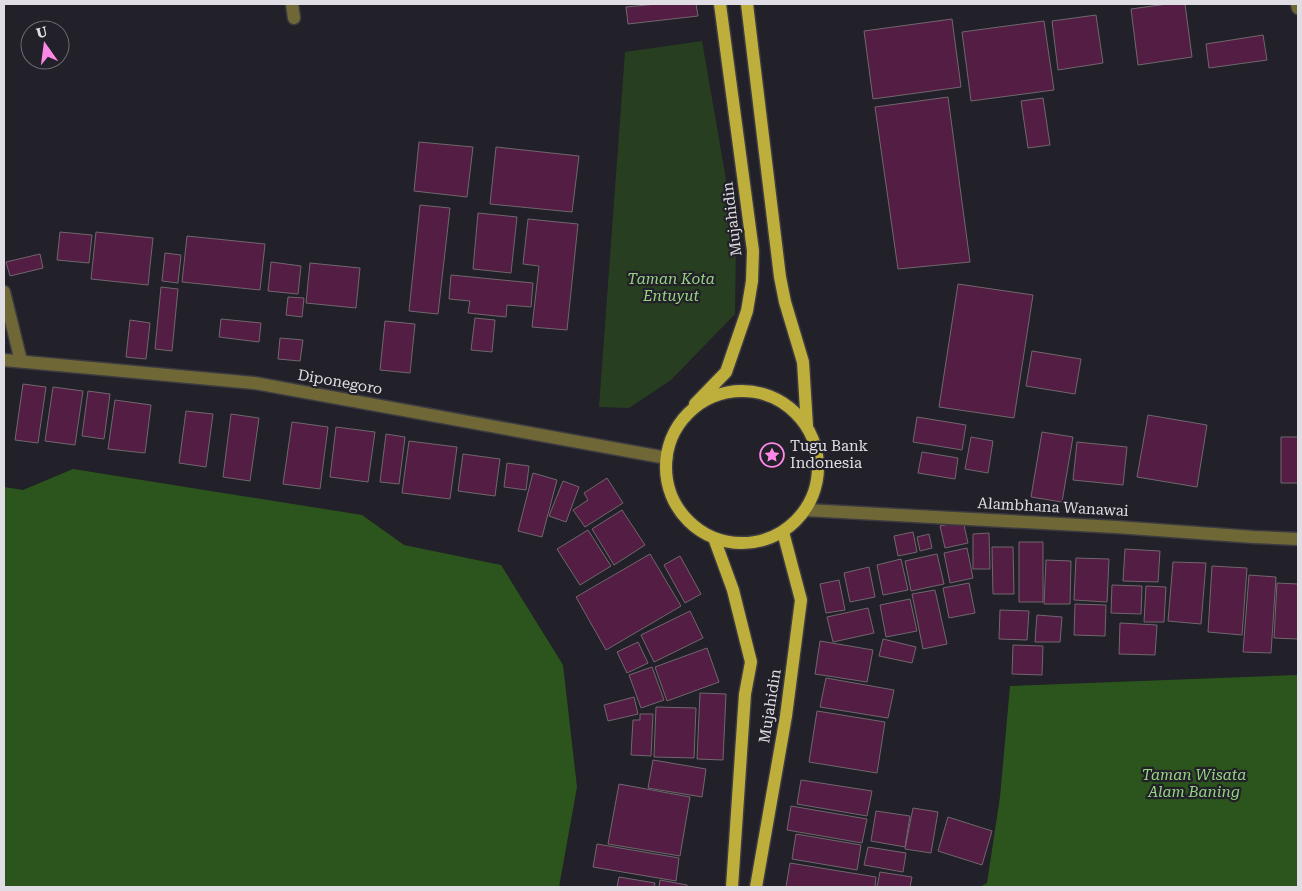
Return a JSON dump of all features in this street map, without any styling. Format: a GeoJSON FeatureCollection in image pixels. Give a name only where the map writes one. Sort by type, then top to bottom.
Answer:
{"type":"FeatureCollection","features":[{"type":"Feature","properties":{"kind":"main road","name":"Mujahidin"},"geometry":{"type":"LineString","coordinates":[[686,412],[726,372],[747,311],[752,281],[754,252],[720,4]]}},
{"type":"Feature","properties":{"kind":"main road"},"geometry":{"type":"LineString","coordinates":[[747,4],[780,277],[785,302],[804,362],[807,426],[817,453],[817,483],[806,510],[795,522],[783,532],[767,539],[749,543],[714,538],[693,525],[677,506],[668,483],[667,458],[679,420],[686,412],[714,398],[734,392],[755,392],[775,399],[793,410],[807,426]]}},
{"type":"Feature","properties":{"kind":"main road","name":"Mujahidin"},"geometry":{"type":"LineString","coordinates":[[756,887],[786,716],[801,600],[783,532]]}},
{"type":"Feature","properties":{"kind":"main road","name":"Mujahidin"},"geometry":{"type":"LineString","coordinates":[[714,538],[733,590],[751,662],[745,694],[732,887]]}},
{"type":"Feature","properties":{"kind":"street"},"geometry":{"type":"LineString","coordinates":[[292,4],[294,18]]}},
{"type":"Feature","properties":{"kind":"street"},"geometry":{"type":"LineString","coordinates":[[1297,4],[1298,8]]}},
{"type":"Feature","properties":{"kind":"street"},"geometry":{"type":"LineString","coordinates":[[4,292],[21,361]]}},
{"type":"Feature","properties":{"kind":"street","name":"Diponegoro"},"geometry":{"type":"LineString","coordinates":[[4,360],[254,382],[667,458]]}},
{"type":"Feature","properties":{"kind":"street","name":"Alambhana Wanawai"},"geometry":{"type":"LineString","coordinates":[[806,510],[1107,526],[1254,538],[1298,539]]}},
{"type":"Feature","properties":{"kind":"green space","name":"Taman Kota Entuyut"},"geometry":{"type":"Polygon","coordinates":[[[702,41],[736,237],[735,314],[671,380],[629,408],[599,407],[625,52],[702,41]]]}},
{"type":"Feature","properties":{"kind":"green space"},"geometry":{"type":"Polygon","coordinates":[[[73,469],[362,515],[404,545],[501,565],[563,665],[577,787],[559,887],[4,887],[4,487],[23,490],[73,469]]]}},
{"type":"Feature","properties":{"kind":"green space","name":"Taman Wisata Alam Baning"},"geometry":{"type":"Polygon","coordinates":[[[1298,675],[1298,887],[980,887],[987,883],[1000,797],[1010,686],[1298,675]]]}},
{"type":"Feature","properties":{"kind":"building"},"geometry":{"type":"Polygon","coordinates":[[[657,4],[696,4],[698,16],[628,24],[626,7],[657,4]]]}},
{"type":"Feature","properties":{"kind":"building"},"geometry":{"type":"Polygon","coordinates":[[[1167,4],[1185,4],[1192,57],[1138,65],[1131,9],[1167,4]]]}},
{"type":"Feature","properties":{"kind":"building"},"geometry":{"type":"Polygon","coordinates":[[[1096,15],[1103,63],[1058,70],[1052,21],[1096,15]]]}},
{"type":"Feature","properties":{"kind":"building"},"geometry":{"type":"Polygon","coordinates":[[[952,19],[961,87],[873,99],[864,31],[952,19]]]}},
{"type":"Feature","properties":{"kind":"building"},"geometry":{"type":"Polygon","coordinates":[[[1044,21],[1054,90],[971,101],[962,32],[1044,21]]]}},
{"type":"Feature","properties":{"kind":"building"},"geometry":{"type":"Polygon","coordinates":[[[1263,35],[1267,60],[1209,68],[1206,44],[1263,35]]]}},
{"type":"Feature","properties":{"kind":"building"},"geometry":{"type":"Polygon","coordinates":[[[948,97],[970,262],[898,269],[875,107],[948,97]]]}},
{"type":"Feature","properties":{"kind":"building"},"geometry":{"type":"Polygon","coordinates":[[[1043,98],[1050,145],[1028,148],[1021,101],[1043,98]]]}},
{"type":"Feature","properties":{"kind":"building"},"geometry":{"type":"Polygon","coordinates":[[[419,142],[473,147],[467,197],[414,191],[419,142]]]}},
{"type":"Feature","properties":{"kind":"building"},"geometry":{"type":"Polygon","coordinates":[[[496,147],[579,156],[572,212],[490,204],[496,147]]]}},
{"type":"Feature","properties":{"kind":"building"},"geometry":{"type":"Polygon","coordinates":[[[420,205],[450,208],[438,314],[409,311],[420,205]]]}},
{"type":"Feature","properties":{"kind":"building"},"geometry":{"type":"Polygon","coordinates":[[[478,213],[517,217],[511,273],[473,269],[478,213]]]}},
{"type":"Feature","properties":{"kind":"building"},"geometry":{"type":"Polygon","coordinates":[[[528,219],[578,224],[567,330],[532,327],[539,266],[523,264],[528,219]]]}},
{"type":"Feature","properties":{"kind":"building"},"geometry":{"type":"Polygon","coordinates":[[[60,232],[92,235],[89,263],[57,260],[60,232]]]}},
{"type":"Feature","properties":{"kind":"building"},"geometry":{"type":"Polygon","coordinates":[[[96,232],[153,238],[148,285],[91,279],[96,232]]]}},
{"type":"Feature","properties":{"kind":"building"},"geometry":{"type":"Polygon","coordinates":[[[187,236],[265,244],[260,290],[182,282],[187,236]]]}},
{"type":"Feature","properties":{"kind":"building"},"geometry":{"type":"Polygon","coordinates":[[[165,253],[181,255],[178,283],[162,281],[165,253]]]}},
{"type":"Feature","properties":{"kind":"building"},"geometry":{"type":"Polygon","coordinates":[[[40,254],[43,268],[10,276],[6,262],[40,254]]]}},
{"type":"Feature","properties":{"kind":"building"},"geometry":{"type":"Polygon","coordinates":[[[271,262],[301,266],[298,294],[268,291],[271,262]]]}},
{"type":"Feature","properties":{"kind":"building"},"geometry":{"type":"Polygon","coordinates":[[[310,263],[360,268],[356,308],[306,303],[310,263]]]}},
{"type":"Feature","properties":{"kind":"building"},"geometry":{"type":"Polygon","coordinates":[[[451,275],[533,283],[531,307],[507,305],[506,317],[468,313],[470,301],[449,299],[451,275]]]}},
{"type":"Feature","properties":{"kind":"building"},"geometry":{"type":"Polygon","coordinates":[[[958,284],[1033,295],[1014,418],[939,407],[958,284]]]}},
{"type":"Feature","properties":{"kind":"building"},"geometry":{"type":"Polygon","coordinates":[[[161,287],[178,289],[172,351],[155,349],[161,287]]]}},
{"type":"Feature","properties":{"kind":"building"},"geometry":{"type":"Polygon","coordinates":[[[288,297],[304,298],[302,317],[286,315],[288,297]]]}},
{"type":"Feature","properties":{"kind":"building"},"geometry":{"type":"Polygon","coordinates":[[[475,318],[495,320],[492,352],[471,350],[475,318]]]}},
{"type":"Feature","properties":{"kind":"building"},"geometry":{"type":"Polygon","coordinates":[[[221,319],[261,323],[259,342],[219,337],[221,319]]]}},
{"type":"Feature","properties":{"kind":"building"},"geometry":{"type":"Polygon","coordinates":[[[130,320],[150,323],[146,359],[126,357],[130,320]]]}},
{"type":"Feature","properties":{"kind":"building"},"geometry":{"type":"Polygon","coordinates":[[[385,321],[415,324],[410,373],[380,370],[385,321]]]}},
{"type":"Feature","properties":{"kind":"building"},"geometry":{"type":"Polygon","coordinates":[[[280,338],[303,340],[300,361],[278,359],[280,338]]]}},
{"type":"Feature","properties":{"kind":"building"},"geometry":{"type":"Polygon","coordinates":[[[1032,351],[1081,359],[1075,394],[1026,386],[1032,351]]]}},
{"type":"Feature","properties":{"kind":"building"},"geometry":{"type":"Polygon","coordinates":[[[23,384],[46,387],[38,443],[15,440],[23,384]]]}},
{"type":"Feature","properties":{"kind":"building"},"geometry":{"type":"Polygon","coordinates":[[[53,387],[83,391],[75,445],[45,441],[53,387]]]}},
{"type":"Feature","properties":{"kind":"building"},"geometry":{"type":"Polygon","coordinates":[[[88,391],[110,394],[104,439],[82,436],[88,391]]]}},
{"type":"Feature","properties":{"kind":"building"},"geometry":{"type":"Polygon","coordinates":[[[115,400],[151,405],[145,453],[108,449],[115,400]]]}},
{"type":"Feature","properties":{"kind":"building"},"geometry":{"type":"Polygon","coordinates":[[[186,411],[213,414],[206,467],[179,463],[186,411]]]}},
{"type":"Feature","properties":{"kind":"building"},"geometry":{"type":"Polygon","coordinates":[[[231,414],[259,418],[250,481],[223,477],[231,414]]]}},
{"type":"Feature","properties":{"kind":"building"},"geometry":{"type":"Polygon","coordinates":[[[1148,415],[1207,425],[1197,487],[1137,477],[1148,415]]]}},
{"type":"Feature","properties":{"kind":"building"},"geometry":{"type":"Polygon","coordinates":[[[917,417],[966,425],[962,450],[913,442],[917,417]]]}},
{"type":"Feature","properties":{"kind":"building"},"geometry":{"type":"Polygon","coordinates":[[[292,422],[328,427],[320,489],[283,484],[292,422]]]}},
{"type":"Feature","properties":{"kind":"building"},"geometry":{"type":"Polygon","coordinates":[[[336,427],[375,432],[368,482],[330,477],[336,427]]]}},
{"type":"Feature","properties":{"kind":"building"},"geometry":{"type":"Polygon","coordinates":[[[1042,432],[1073,437],[1062,502],[1031,497],[1042,432]]]}},
{"type":"Feature","properties":{"kind":"building"},"geometry":{"type":"Polygon","coordinates":[[[386,434],[405,437],[399,484],[380,482],[386,434]]]}},
{"type":"Feature","properties":{"kind":"building"},"geometry":{"type":"Polygon","coordinates":[[[971,437],[993,441],[988,473],[965,469],[971,437]]]}},
{"type":"Feature","properties":{"kind":"building"},"geometry":{"type":"Polygon","coordinates":[[[1281,437],[1298,437],[1298,483],[1281,483],[1281,437]]]}},
{"type":"Feature","properties":{"kind":"building"},"geometry":{"type":"Polygon","coordinates":[[[409,441],[457,447],[450,499],[402,493],[409,441]]]}},
{"type":"Feature","properties":{"kind":"building"},"geometry":{"type":"Polygon","coordinates":[[[1077,442],[1127,447],[1123,485],[1073,480],[1077,442]]]}},
{"type":"Feature","properties":{"kind":"building"},"geometry":{"type":"Polygon","coordinates":[[[922,452],[958,458],[955,479],[918,473],[922,452]]]}},
{"type":"Feature","properties":{"kind":"building"},"geometry":{"type":"Polygon","coordinates":[[[463,454],[500,459],[495,496],[458,491],[463,454]]]}},
{"type":"Feature","properties":{"kind":"building"},"geometry":{"type":"Polygon","coordinates":[[[507,463],[529,466],[526,490],[504,487],[507,463]]]}},
{"type":"Feature","properties":{"kind":"building"},"geometry":{"type":"Polygon","coordinates":[[[533,473],[557,480],[542,537],[518,531],[533,473]]]}},
{"type":"Feature","properties":{"kind":"building"},"geometry":{"type":"Polygon","coordinates":[[[607,478],[623,503],[585,527],[573,510],[588,500],[584,493],[607,478]]]}},
{"type":"Feature","properties":{"kind":"building"},"geometry":{"type":"Polygon","coordinates":[[[563,481],[579,487],[566,522],[549,516],[563,481]]]}},
{"type":"Feature","properties":{"kind":"building"},"geometry":{"type":"Polygon","coordinates":[[[622,510],[645,545],[614,565],[592,529],[622,510]]]}},
{"type":"Feature","properties":{"kind":"building"},"geometry":{"type":"Polygon","coordinates":[[[963,521],[968,543],[945,548],[940,526],[963,521]]]}},
{"type":"Feature","properties":{"kind":"building"},"geometry":{"type":"Polygon","coordinates":[[[588,530],[611,566],[580,585],[557,549],[588,530]]]}},
{"type":"Feature","properties":{"kind":"building"},"geometry":{"type":"Polygon","coordinates":[[[913,532],[917,552],[898,556],[894,536],[913,532]]]}},
{"type":"Feature","properties":{"kind":"building"},"geometry":{"type":"Polygon","coordinates":[[[989,533],[990,569],[973,569],[973,534],[989,533]]]}},
{"type":"Feature","properties":{"kind":"building"},"geometry":{"type":"Polygon","coordinates":[[[929,534],[932,548],[920,551],[917,537],[929,534]]]}},
{"type":"Feature","properties":{"kind":"building"},"geometry":{"type":"Polygon","coordinates":[[[1019,542],[1043,542],[1043,602],[1019,602],[1019,542]]]}},
{"type":"Feature","properties":{"kind":"building"},"geometry":{"type":"Polygon","coordinates":[[[992,547],[1013,547],[1014,594],[993,594],[992,547]]]}},
{"type":"Feature","properties":{"kind":"building"},"geometry":{"type":"Polygon","coordinates":[[[967,548],[973,578],[950,583],[944,553],[967,548]]]}},
{"type":"Feature","properties":{"kind":"building"},"geometry":{"type":"Polygon","coordinates":[[[1125,549],[1160,551],[1158,582],[1123,581],[1125,549]]]}},
{"type":"Feature","properties":{"kind":"building"},"geometry":{"type":"Polygon","coordinates":[[[650,554],[681,606],[606,650],[576,597],[650,554]]]}},
{"type":"Feature","properties":{"kind":"building"},"geometry":{"type":"Polygon","coordinates":[[[937,554],[944,584],[911,591],[905,561],[937,554]]]}},
{"type":"Feature","properties":{"kind":"building"},"geometry":{"type":"Polygon","coordinates":[[[680,556],[701,594],[685,603],[664,565],[680,556]]]}},
{"type":"Feature","properties":{"kind":"building"},"geometry":{"type":"Polygon","coordinates":[[[1076,558],[1109,559],[1107,602],[1074,600],[1076,558]]]}},
{"type":"Feature","properties":{"kind":"building"},"geometry":{"type":"Polygon","coordinates":[[[901,559],[908,590],[883,595],[877,565],[901,559]]]}},
{"type":"Feature","properties":{"kind":"building"},"geometry":{"type":"Polygon","coordinates":[[[1046,560],[1071,561],[1070,604],[1044,604],[1046,560]]]}},
{"type":"Feature","properties":{"kind":"building"},"geometry":{"type":"Polygon","coordinates":[[[1173,562],[1206,563],[1201,624],[1168,621],[1173,562]]]}},
{"type":"Feature","properties":{"kind":"building"},"geometry":{"type":"Polygon","coordinates":[[[1212,566],[1247,568],[1242,635],[1208,632],[1212,566]]]}},
{"type":"Feature","properties":{"kind":"building"},"geometry":{"type":"Polygon","coordinates":[[[869,567],[875,597],[850,602],[844,573],[869,567]]]}},
{"type":"Feature","properties":{"kind":"building"},"geometry":{"type":"Polygon","coordinates":[[[1249,575],[1276,577],[1271,653],[1243,652],[1249,575]]]}},
{"type":"Feature","properties":{"kind":"building"},"geometry":{"type":"Polygon","coordinates":[[[839,580],[845,610],[826,613],[820,584],[839,580]]]}},
{"type":"Feature","properties":{"kind":"building"},"geometry":{"type":"Polygon","coordinates":[[[969,583],[975,613],[949,618],[943,588],[969,583]]]}},
{"type":"Feature","properties":{"kind":"building"},"geometry":{"type":"Polygon","coordinates":[[[1277,583],[1298,584],[1298,639],[1274,638],[1277,583]]]}},
{"type":"Feature","properties":{"kind":"building"},"geometry":{"type":"Polygon","coordinates":[[[1112,585],[1142,586],[1141,614],[1111,613],[1112,585]]]}},
{"type":"Feature","properties":{"kind":"building"},"geometry":{"type":"Polygon","coordinates":[[[1146,586],[1166,587],[1164,622],[1144,622],[1146,586]]]}},
{"type":"Feature","properties":{"kind":"building"},"geometry":{"type":"Polygon","coordinates":[[[935,590],[947,644],[923,649],[912,594],[935,590]]]}},
{"type":"Feature","properties":{"kind":"building"},"geometry":{"type":"Polygon","coordinates":[[[910,599],[917,631],[886,637],[880,605],[910,599]]]}},
{"type":"Feature","properties":{"kind":"building"},"geometry":{"type":"Polygon","coordinates":[[[1075,604],[1106,605],[1105,636],[1074,635],[1075,604]]]}},
{"type":"Feature","properties":{"kind":"building"},"geometry":{"type":"Polygon","coordinates":[[[868,608],[874,633],[833,642],[827,617],[868,608]]]}},
{"type":"Feature","properties":{"kind":"building"},"geometry":{"type":"Polygon","coordinates":[[[1000,610],[1029,611],[1027,640],[999,639],[1000,610]]]}},
{"type":"Feature","properties":{"kind":"building"},"geometry":{"type":"Polygon","coordinates":[[[690,611],[703,638],[654,662],[641,635],[690,611]]]}},
{"type":"Feature","properties":{"kind":"building"},"geometry":{"type":"Polygon","coordinates":[[[1037,615],[1062,617],[1060,642],[1035,642],[1037,615]]]}},
{"type":"Feature","properties":{"kind":"building"},"geometry":{"type":"Polygon","coordinates":[[[1120,623],[1157,625],[1155,655],[1119,654],[1120,623]]]}},
{"type":"Feature","properties":{"kind":"building"},"geometry":{"type":"Polygon","coordinates":[[[883,639],[916,647],[912,663],[879,656],[883,639]]]}},
{"type":"Feature","properties":{"kind":"building"},"geometry":{"type":"Polygon","coordinates":[[[820,641],[873,650],[867,682],[815,674],[820,641]]]}},
{"type":"Feature","properties":{"kind":"building"},"geometry":{"type":"Polygon","coordinates":[[[638,642],[648,663],[627,673],[617,652],[638,642]]]}},
{"type":"Feature","properties":{"kind":"building"},"geometry":{"type":"Polygon","coordinates":[[[1013,645],[1043,646],[1042,675],[1012,674],[1013,645]]]}},
{"type":"Feature","properties":{"kind":"building"},"geometry":{"type":"Polygon","coordinates":[[[707,648],[719,682],[667,701],[655,667],[707,648]]]}},
{"type":"Feature","properties":{"kind":"building"},"geometry":{"type":"Polygon","coordinates":[[[652,667],[664,700],[641,708],[629,675],[652,667]]]}},
{"type":"Feature","properties":{"kind":"building"},"geometry":{"type":"Polygon","coordinates":[[[826,678],[894,690],[888,718],[820,707],[826,678]]]}},
{"type":"Feature","properties":{"kind":"building"},"geometry":{"type":"Polygon","coordinates":[[[700,693],[726,694],[723,760],[697,759],[700,693]]]}},
{"type":"Feature","properties":{"kind":"building"},"geometry":{"type":"Polygon","coordinates":[[[634,697],[638,714],[608,721],[604,705],[634,697]]]}},
{"type":"Feature","properties":{"kind":"building"},"geometry":{"type":"Polygon","coordinates":[[[656,707],[696,708],[694,758],[654,757],[656,707]]]}},
{"type":"Feature","properties":{"kind":"building"},"geometry":{"type":"Polygon","coordinates":[[[817,711],[885,722],[877,773],[809,762],[817,711]]]}},
{"type":"Feature","properties":{"kind":"building"},"geometry":{"type":"Polygon","coordinates":[[[640,714],[653,714],[651,756],[631,755],[633,720],[640,720],[640,714]]]}},
{"type":"Feature","properties":{"kind":"building"},"geometry":{"type":"Polygon","coordinates":[[[653,760],[706,769],[702,797],[648,788],[653,760]]]}},
{"type":"Feature","properties":{"kind":"building"},"geometry":{"type":"Polygon","coordinates":[[[801,780],[872,791],[867,816],[797,804],[801,780]]]}},
{"type":"Feature","properties":{"kind":"building"},"geometry":{"type":"Polygon","coordinates":[[[619,784],[690,797],[680,856],[608,844],[619,784]]]}},
{"type":"Feature","properties":{"kind":"building"},"geometry":{"type":"Polygon","coordinates":[[[791,806],[867,819],[862,843],[787,830],[791,806]]]}},
{"type":"Feature","properties":{"kind":"building"},"geometry":{"type":"Polygon","coordinates":[[[913,808],[938,812],[931,853],[905,849],[913,808]]]}},
{"type":"Feature","properties":{"kind":"building"},"geometry":{"type":"Polygon","coordinates":[[[876,811],[910,816],[905,847],[871,841],[876,811]]]}},
{"type":"Feature","properties":{"kind":"building"},"geometry":{"type":"Polygon","coordinates":[[[948,817],[992,831],[982,865],[938,851],[948,817]]]}},
{"type":"Feature","properties":{"kind":"building"},"geometry":{"type":"Polygon","coordinates":[[[796,834],[861,845],[857,870],[792,859],[796,834]]]}},
{"type":"Feature","properties":{"kind":"building"},"geometry":{"type":"Polygon","coordinates":[[[597,844],[679,858],[676,881],[593,867],[597,844]]]}},
{"type":"Feature","properties":{"kind":"building"},"geometry":{"type":"Polygon","coordinates":[[[868,847],[906,853],[903,872],[864,865],[868,847]]]}},
{"type":"Feature","properties":{"kind":"building"},"geometry":{"type":"Polygon","coordinates":[[[790,863],[876,877],[875,887],[786,887],[790,863]]]}},
{"type":"Feature","properties":{"kind":"building"},"geometry":{"type":"Polygon","coordinates":[[[880,872],[912,877],[910,887],[877,887],[880,872]]]}},
{"type":"Feature","properties":{"kind":"building"},"geometry":{"type":"Polygon","coordinates":[[[619,877],[655,883],[654,887],[617,887],[619,877]]]}},
{"type":"Feature","properties":{"kind":"building"},"geometry":{"type":"Polygon","coordinates":[[[660,880],[687,885],[687,887],[659,887],[660,880]]]}},
{"type":"Feature","properties":{"kind":"place","name":"Tugu Bank Indonesia"},"geometry":{"type":"Point","coordinates":[772,455]}}]}
